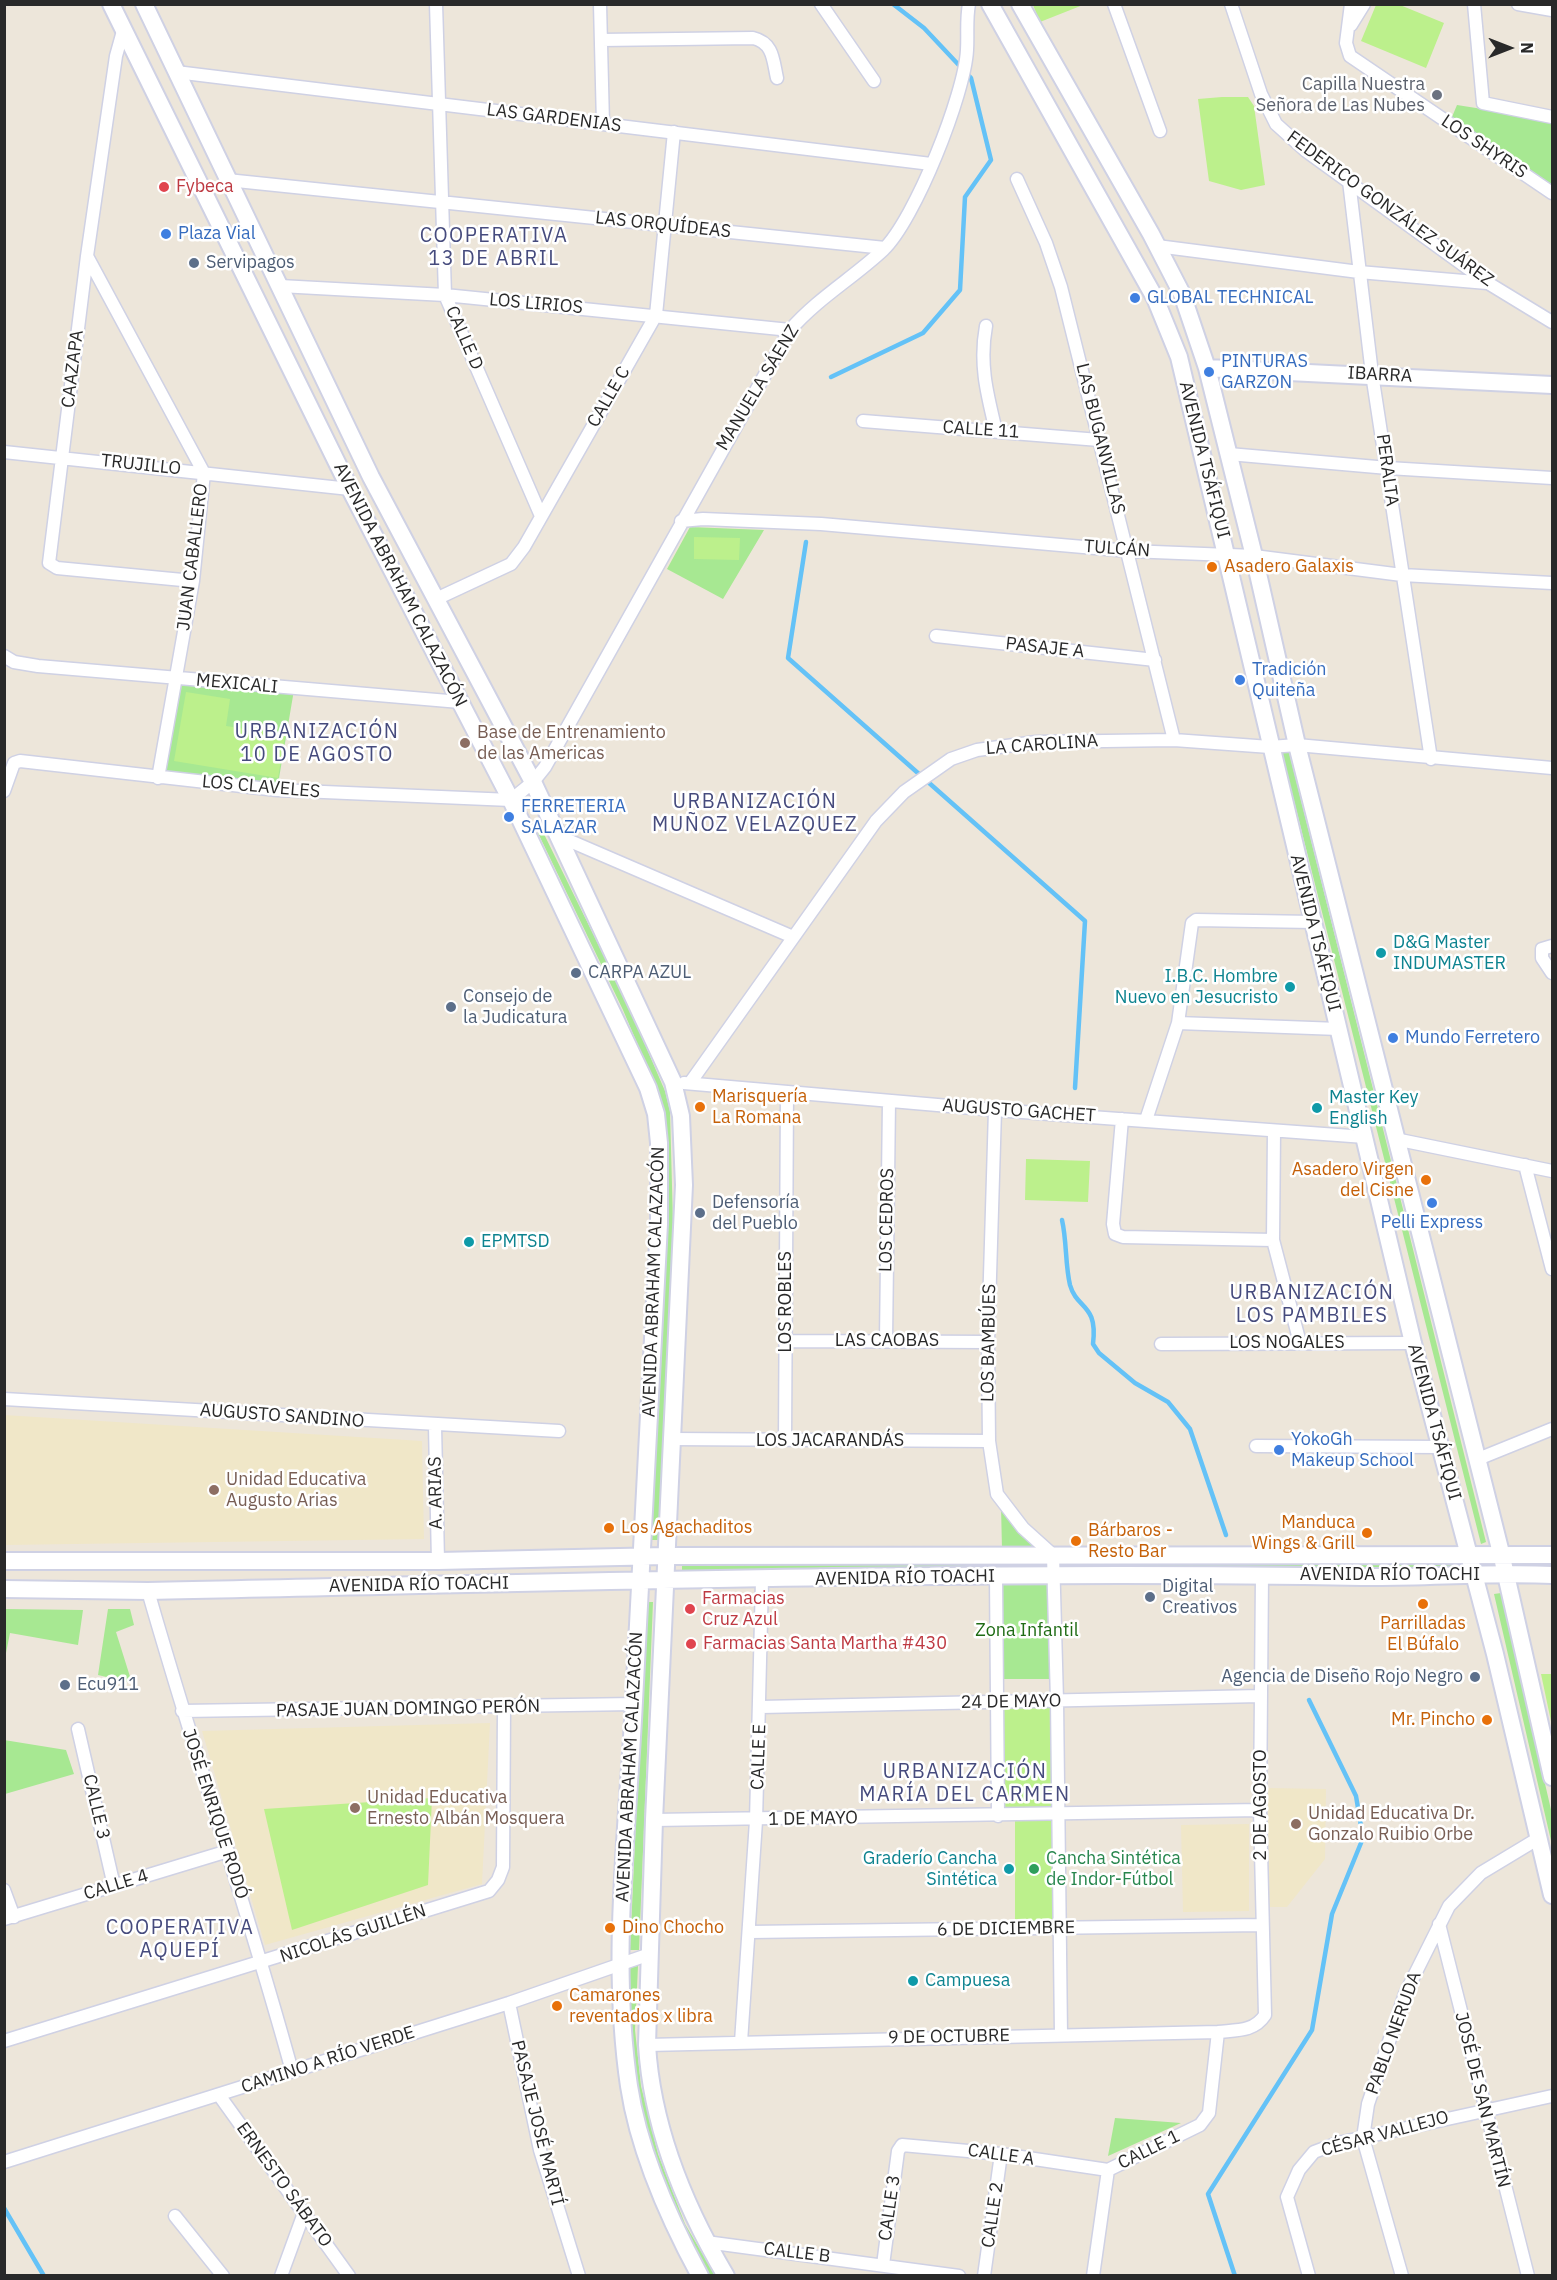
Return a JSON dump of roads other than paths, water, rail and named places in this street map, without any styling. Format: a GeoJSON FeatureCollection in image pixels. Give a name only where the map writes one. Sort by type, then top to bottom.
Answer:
{"type":"FeatureCollection","features":[{"type":"Feature","properties":{"kind":"main road","name":"AVENIDA ABRAHAM CALAZACÓN"},"geometry":{"type":"LineString","coordinates":[[111,4],[350,489],[511,800],[634,1056],[656,1114],[659,1143],[659,1224],[647,1488],[640,1556],[625,1846],[621,1965],[623,2033],[630,2089],[649,2162],[675,2230],[700,2276]]}},
{"type":"Feature","properties":{"kind":"main road","name":"AVENIDA ABRAHAM CALAZACÓN"},"geometry":{"type":"LineString","coordinates":[[144,4],[371,477],[533,782],[556,835],[681,1083],[684,1185],[670,1439],[647,2045],[649,2080],[657,2115],[706,2242],[726,2276]]}},
{"type":"Feature","properties":{"kind":"main road","name":"AVENIDA TSÁFIQUI"},"geometry":{"type":"LineString","coordinates":[[990,4],[1155,297],[1179,357],[1413,1343],[1475,1576],[1552,1895]]}},
{"type":"Feature","properties":{"kind":"main road","name":"AVENIDA TSÁFIQUI"},"geometry":{"type":"LineString","coordinates":[[1020,4],[1158,246],[1182,294],[1207,368],[1254,556],[1297,745],[1395,1139],[1502,1553],[1552,1777]]}},
{"type":"Feature","properties":{"kind":"main road","name":"IBARRA"},"geometry":{"type":"LineString","coordinates":[[1207,368],[1372,374],[1552,386]]}},
{"type":"Feature","properties":{"kind":"main road","name":"AVENIDA RÍO TOACHI"},"geometry":{"type":"LineString","coordinates":[[4,1561],[438,1561],[640,1556],[1502,1553],[1552,1555]]}},
{"type":"Feature","properties":{"kind":"main road","name":"AVENIDA RÍO TOACHI"},"geometry":{"type":"LineString","coordinates":[[4,1589],[148,1591],[1054,1575],[1475,1576],[1506,1573],[1552,1575]]}},
{"type":"Feature","properties":{"kind":"street","name":"CALLE D"},"geometry":{"type":"LineString","coordinates":[[436,4],[445,295],[541,516]]}},
{"type":"Feature","properties":{"kind":"street"},"geometry":{"type":"LineString","coordinates":[[600,4],[603,124]]}},
{"type":"Feature","properties":{"kind":"street"},"geometry":{"type":"LineString","coordinates":[[821,4],[874,81]]}},
{"type":"Feature","properties":{"kind":"street","name":"MANUELA SÁENZ"},"geometry":{"type":"LineString","coordinates":[[533,782],[545,767],[790,330],[808,309],[885,248],[908,214],[949,124],[968,50],[966,23],[969,4]]}},
{"type":"Feature","properties":{"kind":"street"},"geometry":{"type":"LineString","coordinates":[[1114,4],[1160,131]]}},
{"type":"Feature","properties":{"kind":"street","name":"FEDERICO GONZÁLEZ SUÁREZ"},"geometry":{"type":"LineString","coordinates":[[1231,4],[1261,94],[1276,124],[1306,151],[1488,283],[1552,322]]}},
{"type":"Feature","properties":{"kind":"street","name":"LOS SHYRIS"},"geometry":{"type":"LineString","coordinates":[[1351,4],[1346,43],[1350,56],[1552,193]]}},
{"type":"Feature","properties":{"kind":"street"},"geometry":{"type":"LineString","coordinates":[[1349,29],[1365,4]]}},
{"type":"Feature","properties":{"kind":"street"},"geometry":{"type":"LineString","coordinates":[[1474,4],[1483,104],[1552,117]]}},
{"type":"Feature","properties":{"kind":"street"},"geometry":{"type":"LineString","coordinates":[[1518,4],[1552,10]]}},
{"type":"Feature","properties":{"kind":"street","name":"CAAZAPA"},"geometry":{"type":"LineString","coordinates":[[123,31],[116,56],[87,256],[49,563],[53,566],[194,581]]}},
{"type":"Feature","properties":{"kind":"street"},"geometry":{"type":"LineString","coordinates":[[601,40],[753,38],[762,40],[770,48],[777,78]]}},
{"type":"Feature","properties":{"kind":"street","name":"LAS GARDENIAS"},"geometry":{"type":"LineString","coordinates":[[176,72],[931,164]]}},
{"type":"Feature","properties":{"kind":"street","name":"CALLE C"},"geometry":{"type":"LineString","coordinates":[[436,599],[511,564],[524,547],[656,315],[674,132]]}},
{"type":"Feature","properties":{"kind":"street","name":"LAS BUGANVILLAS"},"geometry":{"type":"LineString","coordinates":[[1017,179],[1046,243],[1061,287],[1129,551],[1174,740]]}},
{"type":"Feature","properties":{"kind":"street","name":"LAS ORQUÍDEAS"},"geometry":{"type":"LineString","coordinates":[[227,180],[885,248]]}},
{"type":"Feature","properties":{"kind":"street","name":"PERALTA"},"geometry":{"type":"LineString","coordinates":[[1349,181],[1372,374],[1431,759]]}},
{"type":"Feature","properties":{"kind":"street"},"geometry":{"type":"LineString","coordinates":[[1158,246],[1359,272],[1488,283]]}},
{"type":"Feature","properties":{"kind":"street","name":"JUAN CABALLERO"},"geometry":{"type":"LineString","coordinates":[[87,256],[204,472],[194,581],[158,778]]}},
{"type":"Feature","properties":{"kind":"street","name":"LOS LIRIOS"},"geometry":{"type":"LineString","coordinates":[[280,286],[445,295],[790,330]]}},
{"type":"Feature","properties":{"kind":"street"},"geometry":{"type":"LineString","coordinates":[[986,326],[982,352],[984,384],[996,431]]}},
{"type":"Feature","properties":{"kind":"street","name":"CALLE 11"},"geometry":{"type":"LineString","coordinates":[[862,421],[1099,440]]}},
{"type":"Feature","properties":{"kind":"street","name":"TRUJILLO"},"geometry":{"type":"LineString","coordinates":[[4,452],[62,456],[350,489]]}},
{"type":"Feature","properties":{"kind":"street"},"geometry":{"type":"LineString","coordinates":[[1229,454],[1388,468],[1552,478]]}},
{"type":"Feature","properties":{"kind":"street","name":"TULCÁN"},"geometry":{"type":"LineString","coordinates":[[681,521],[712,519],[821,524],[1129,551],[1254,556],[1402,575],[1552,583]]}},
{"type":"Feature","properties":{"kind":"street","name":"PASAJE A"},"geometry":{"type":"LineString","coordinates":[[936,636],[1155,660]]}},
{"type":"Feature","properties":{"kind":"street","name":"MEXICALI"},"geometry":{"type":"LineString","coordinates":[[9,659],[176,679],[460,702]]}},
{"type":"Feature","properties":{"kind":"street","name":"LA CAROLINA"},"geometry":{"type":"LineString","coordinates":[[681,1083],[793,937],[876,821],[904,792],[951,759],[977,750],[1036,742],[1174,740],[1270,747],[1297,745],[1431,759],[1552,768]]}},
{"type":"Feature","properties":{"kind":"street","name":"LOS CLAVELES"},"geometry":{"type":"LineString","coordinates":[[4,791],[14,763],[20,761],[277,790],[511,800]]}},
{"type":"Feature","properties":{"kind":"street"},"geometry":{"type":"LineString","coordinates":[[511,800],[533,782]]}},
{"type":"Feature","properties":{"kind":"street"},"geometry":{"type":"LineString","coordinates":[[556,835],[793,937]]}},
{"type":"Feature","properties":{"kind":"street"},"geometry":{"type":"LineString","coordinates":[[1146,1120],[1178,1023],[1189,929],[1196,920],[1313,922]]}},
{"type":"Feature","properties":{"kind":"street"},"geometry":{"type":"LineString","coordinates":[[1547,948],[1542,958],[1552,973]]}},
{"type":"Feature","properties":{"kind":"street"},"geometry":{"type":"LineString","coordinates":[[1178,1023],[1339,1029]]}},
{"type":"Feature","properties":{"kind":"street","name":"AUGUSTO GACHET"},"geometry":{"type":"LineString","coordinates":[[681,1083],[995,1110],[1365,1137]]}},
{"type":"Feature","properties":{"kind":"street","name":"LOS ROBLES"},"geometry":{"type":"LineString","coordinates":[[785,1440],[787,1092]]}},
{"type":"Feature","properties":{"kind":"street","name":"LOS CEDROS"},"geometry":{"type":"LineString","coordinates":[[886,1340],[889,1101]]}},
{"type":"Feature","properties":{"kind":"street","name":"LOS BAMBÚES"},"geometry":{"type":"LineString","coordinates":[[995,1110],[988,1342],[989,1441],[998,1494],[1023,1528],[1053,1555]]}},
{"type":"Feature","properties":{"kind":"street"},"geometry":{"type":"LineString","coordinates":[[1122,1119],[1113,1224],[1115,1234],[1123,1237],[1273,1239]]}},
{"type":"Feature","properties":{"kind":"street"},"geometry":{"type":"LineString","coordinates":[[1274,1131],[1273,1239],[1300,1343]]}},
{"type":"Feature","properties":{"kind":"street"},"geometry":{"type":"LineString","coordinates":[[1395,1139],[1552,1171]]}},
{"type":"Feature","properties":{"kind":"street"},"geometry":{"type":"LineString","coordinates":[[1525,1165],[1552,1269]]}},
{"type":"Feature","properties":{"kind":"street","name":"LAS CAOBAS"},"geometry":{"type":"LineString","coordinates":[[786,1341],[988,1342]]}},
{"type":"Feature","properties":{"kind":"street","name":"LOS NOGALES"},"geometry":{"type":"LineString","coordinates":[[1161,1344],[1413,1343]]}},
{"type":"Feature","properties":{"kind":"street","name":"AUGUSTO SANDINO"},"geometry":{"type":"LineString","coordinates":[[4,1399],[435,1426],[559,1431]]}},
{"type":"Feature","properties":{"kind":"street","name":"A. ARIAS"},"geometry":{"type":"LineString","coordinates":[[435,1426],[438,1561]]}},
{"type":"Feature","properties":{"kind":"street"},"geometry":{"type":"LineString","coordinates":[[1478,1459],[1552,1429]]}},
{"type":"Feature","properties":{"kind":"street","name":"LOS JACARANDÁS"},"geometry":{"type":"LineString","coordinates":[[670,1439],[989,1441]]}},
{"type":"Feature","properties":{"kind":"street"},"geometry":{"type":"LineString","coordinates":[[1256,1446],[1441,1447]]}},
{"type":"Feature","properties":{"kind":"street"},"geometry":{"type":"LineString","coordinates":[[1053,1555],[1061,2035]]}},
{"type":"Feature","properties":{"kind":"street","name":"2 DE AGOSTO"},"geometry":{"type":"LineString","coordinates":[[1251,2029],[1260,2023],[1265,2015],[1261,1925],[1260,1810],[1263,1575]]}},
{"type":"Feature","properties":{"kind":"street"},"geometry":{"type":"LineString","coordinates":[[996,1576],[998,1816]]}},
{"type":"Feature","properties":{"kind":"street","name":"CALLE E"},"geometry":{"type":"LineString","coordinates":[[741,2042],[756,1821],[761,1707],[762,1580]]}},
{"type":"Feature","properties":{"kind":"street","name":"JOSÉ ENRIQUE RODÓ"},"geometry":{"type":"LineString","coordinates":[[148,1591],[182,1711],[262,1962],[292,2071]]}},
{"type":"Feature","properties":{"kind":"street","name":"24 DE MAYO"},"geometry":{"type":"LineString","coordinates":[[761,1707],[1260,1696]]}},
{"type":"Feature","properties":{"kind":"street","name":"PASAJE JUAN DOMINGO PERÓN"},"geometry":{"type":"LineString","coordinates":[[182,1711],[504,1708],[634,1704]]}},
{"type":"Feature","properties":{"kind":"street","name":"NICOLÁS GUILLÉN"},"geometry":{"type":"LineString","coordinates":[[4,2041],[489,1891],[498,1880],[503,1867],[504,1708]]}},
{"type":"Feature","properties":{"kind":"street","name":"CALLE 3"},"geometry":{"type":"LineString","coordinates":[[78,1729],[114,1886]]}},
{"type":"Feature","properties":{"kind":"street","name":"1 DE MAYO"},"geometry":{"type":"LineString","coordinates":[[654,1820],[756,1821],[1260,1810]]}},
{"type":"Feature","properties":{"kind":"street","name":"PABLO NERUDA"},"geometry":{"type":"LineString","coordinates":[[1402,2276],[1363,2138],[1368,2104],[1406,1994],[1449,1906],[1481,1873],[1539,1838]]}},
{"type":"Feature","properties":{"kind":"street","name":"CALLE 4"},"geometry":{"type":"LineString","coordinates":[[9,1918],[228,1851]]}},
{"type":"Feature","properties":{"kind":"street"},"geometry":{"type":"LineString","coordinates":[[4,1890],[9,1918]]}},
{"type":"Feature","properties":{"kind":"street","name":"JOSÉ DE SAN MARTÍN"},"geometry":{"type":"LineString","coordinates":[[1439,1924],[1528,2276]]}},
{"type":"Feature","properties":{"kind":"street","name":"6 DE DICIEMBRE"},"geometry":{"type":"LineString","coordinates":[[750,1932],[1261,1925]]}},
{"type":"Feature","properties":{"kind":"street","name":"CAMINO A RÍO VERDE"},"geometry":{"type":"LineString","coordinates":[[4,2162],[509,2003],[650,1954]]}},
{"type":"Feature","properties":{"kind":"street","name":"PASAJE JOSÉ MARTÍ"},"geometry":{"type":"LineString","coordinates":[[509,2003],[540,2150],[579,2276]]}},
{"type":"Feature","properties":{"kind":"street","name":"9 DE OCTUBRE"},"geometry":{"type":"LineString","coordinates":[[647,2045],[1218,2032],[1251,2029]]}},
{"type":"Feature","properties":{"kind":"street","name":"CALLE 1"},"geometry":{"type":"LineString","coordinates":[[1093,2276],[1108,2170],[1200,2125],[1206,2119],[1209,2113],[1218,2032]]}},
{"type":"Feature","properties":{"kind":"street","name":"ERNESTO SÁBATO"},"geometry":{"type":"LineString","coordinates":[[219,2095],[349,2276]]}},
{"type":"Feature","properties":{"kind":"street","name":"CÉSAR VALLEJO"},"geometry":{"type":"LineString","coordinates":[[1309,2276],[1287,2198],[1299,2170],[1314,2152],[1338,2143],[1484,2109],[1552,2096]]}},
{"type":"Feature","properties":{"kind":"street","name":"CALLE A"},"geometry":{"type":"LineString","coordinates":[[898,2151],[902,2145],[909,2144],[1001,2154],[1108,2170]]}},
{"type":"Feature","properties":{"kind":"street","name":"CALLE 3"},"geometry":{"type":"LineString","coordinates":[[883,2265],[898,2151]]}},
{"type":"Feature","properties":{"kind":"street","name":"CALLE 2"},"geometry":{"type":"LineString","coordinates":[[984,2276],[1001,2154]]}},
{"type":"Feature","properties":{"kind":"street"},"geometry":{"type":"LineString","coordinates":[[281,2276],[304,2214]]}},
{"type":"Feature","properties":{"kind":"street"},"geometry":{"type":"LineString","coordinates":[[175,2216],[223,2276]]}},
{"type":"Feature","properties":{"kind":"street","name":"CALLE B"},"geometry":{"type":"LineString","coordinates":[[706,2242],[959,2276]]}},
{"type":"Feature","properties":{"kind":"waterway"},"geometry":{"type":"LineString","coordinates":[[831,377],[923,333],[960,290],[965,197],[991,160],[971,78],[924,28],[893,4]]}},
{"type":"Feature","properties":{"kind":"waterway"},"geometry":{"type":"LineString","coordinates":[[806,542],[788,658],[1085,921],[1075,1088]]}},
{"type":"Feature","properties":{"kind":"waterway"},"geometry":{"type":"LineString","coordinates":[[1062,1220],[1070,1285],[1077,1299],[1090,1314],[1094,1331],[1093,1344],[1099,1353],[1135,1383],[1168,1402],[1190,1429],[1226,1535]]}},
{"type":"Feature","properties":{"kind":"waterway"},"geometry":{"type":"LineString","coordinates":[[1235,2276],[1208,2194],[1312,2030],[1332,1914],[1363,1838],[1356,1796],[1309,1700]]}},
{"type":"Feature","properties":{"kind":"waterway"},"geometry":{"type":"LineString","coordinates":[[4,2208],[44,2276]]}},
{"type":"Feature","properties":{"kind":"place","name":"Capilla Nuestra Señora de Las Nubes"},"geometry":{"type":"Point","coordinates":[1437,95]}},
{"type":"Feature","properties":{"kind":"place","name":"Fybeca"},"geometry":{"type":"Point","coordinates":[164,187]}},
{"type":"Feature","properties":{"kind":"place","name":"Plaza Vial"},"geometry":{"type":"Point","coordinates":[166,234]}},
{"type":"Feature","properties":{"kind":"place","name":"Servipagos"},"geometry":{"type":"Point","coordinates":[194,263]}},
{"type":"Feature","properties":{"kind":"place","name":"GLOBAL TECHNICAL"},"geometry":{"type":"Point","coordinates":[1135,298]}},
{"type":"Feature","properties":{"kind":"place","name":"PINTURAS GARZON"},"geometry":{"type":"Point","coordinates":[1209,372]}},
{"type":"Feature","properties":{"kind":"place","name":"Asadero Galaxis"},"geometry":{"type":"Point","coordinates":[1212,567]}},
{"type":"Feature","properties":{"kind":"place","name":"Tradición Quiteña"},"geometry":{"type":"Point","coordinates":[1240,680]}},
{"type":"Feature","properties":{"kind":"place","name":"Base de Entrenamiento de las Americas"},"geometry":{"type":"Point","coordinates":[465,743]}},
{"type":"Feature","properties":{"kind":"place","name":"FERRETERIA SALAZAR"},"geometry":{"type":"Point","coordinates":[509,817]}},
{"type":"Feature","properties":{"kind":"place","name":"D&G Master INDUMASTER"},"geometry":{"type":"Point","coordinates":[1381,953]}},
{"type":"Feature","properties":{"kind":"place","name":"CARPA AZUL"},"geometry":{"type":"Point","coordinates":[576,973]}},
{"type":"Feature","properties":{"kind":"place","name":"I.B.C. Hombre Nuevo en Jesucristo"},"geometry":{"type":"Point","coordinates":[1290,987]}},
{"type":"Feature","properties":{"kind":"place","name":"Consejo de la Judicatura"},"geometry":{"type":"Point","coordinates":[451,1007]}},
{"type":"Feature","properties":{"kind":"place","name":"Mundo Ferretero"},"geometry":{"type":"Point","coordinates":[1393,1038]}},
{"type":"Feature","properties":{"kind":"place","name":"Marisquería La Romana"},"geometry":{"type":"Point","coordinates":[700,1107]}},
{"type":"Feature","properties":{"kind":"place","name":"Master Key English"},"geometry":{"type":"Point","coordinates":[1317,1108]}},
{"type":"Feature","properties":{"kind":"place","name":"Asadero Virgen del Cisne"},"geometry":{"type":"Point","coordinates":[1426,1180]}},
{"type":"Feature","properties":{"kind":"place","name":"Pelli Express"},"geometry":{"type":"Point","coordinates":[1432,1203]}},
{"type":"Feature","properties":{"kind":"place","name":"Defensoría del Pueblo"},"geometry":{"type":"Point","coordinates":[700,1213]}},
{"type":"Feature","properties":{"kind":"place","name":"EPMTSD"},"geometry":{"type":"Point","coordinates":[469,1242]}},
{"type":"Feature","properties":{"kind":"place","name":"YokoGh Makeup School"},"geometry":{"type":"Point","coordinates":[1279,1450]}},
{"type":"Feature","properties":{"kind":"place","name":"Unidad Educativa Augusto Arias"},"geometry":{"type":"Point","coordinates":[214,1490]}},
{"type":"Feature","properties":{"kind":"place","name":"Los Agachaditos"},"geometry":{"type":"Point","coordinates":[609,1528]}},
{"type":"Feature","properties":{"kind":"place","name":"Manduca Wings & Grill"},"geometry":{"type":"Point","coordinates":[1367,1533]}},
{"type":"Feature","properties":{"kind":"place","name":"Bárbaros - Resto Bar"},"geometry":{"type":"Point","coordinates":[1076,1541]}},
{"type":"Feature","properties":{"kind":"place","name":"Digital Creativos"},"geometry":{"type":"Point","coordinates":[1150,1597]}},
{"type":"Feature","properties":{"kind":"place","name":"Parrilladas El Búfalo"},"geometry":{"type":"Point","coordinates":[1423,1604]}},
{"type":"Feature","properties":{"kind":"place","name":"Farmacias Cruz Azul"},"geometry":{"type":"Point","coordinates":[690,1609]}},
{"type":"Feature","properties":{"kind":"place","name":"Farmacias Santa Martha #430"},"geometry":{"type":"Point","coordinates":[691,1644]}},
{"type":"Feature","properties":{"kind":"place","name":"Agencia de Diseño Rojo Negro"},"geometry":{"type":"Point","coordinates":[1475,1677]}},
{"type":"Feature","properties":{"kind":"place","name":"Ecu911"},"geometry":{"type":"Point","coordinates":[65,1685]}},
{"type":"Feature","properties":{"kind":"place","name":"Mr. Pincho"},"geometry":{"type":"Point","coordinates":[1487,1720]}},
{"type":"Feature","properties":{"kind":"place","name":"Unidad Educativa Ernesto Albán Mosquera"},"geometry":{"type":"Point","coordinates":[355,1808]}},
{"type":"Feature","properties":{"kind":"place","name":"Unidad Educativa Dr. Gonzalo Ruibio Orbe"},"geometry":{"type":"Point","coordinates":[1296,1824]}},
{"type":"Feature","properties":{"kind":"place","name":"Graderío Cancha Sintética"},"geometry":{"type":"Point","coordinates":[1009,1869]}},
{"type":"Feature","properties":{"kind":"place","name":"Cancha Sintética de Indor-Fútbol"},"geometry":{"type":"Point","coordinates":[1034,1869]}},
{"type":"Feature","properties":{"kind":"place","name":"Dino Chocho"},"geometry":{"type":"Point","coordinates":[610,1928]}},
{"type":"Feature","properties":{"kind":"place","name":"Campuesa"},"geometry":{"type":"Point","coordinates":[913,1981]}},
{"type":"Feature","properties":{"kind":"place","name":"Camarones reventados x libra"},"geometry":{"type":"Point","coordinates":[557,2006]}},
{"type":"Feature","properties":{"kind":"district","name":"COOPERATIVA 13 DE ABRIL"},"geometry":{"type":"Point","coordinates":[494,248]}},
{"type":"Feature","properties":{"kind":"district","name":"URBANIZACIÓN 10 DE AGOSTO"},"geometry":{"type":"Point","coordinates":[317,744]}},
{"type":"Feature","properties":{"kind":"district","name":"URBANIZACIÓN MUÑOZ VELAZQUEZ"},"geometry":{"type":"Point","coordinates":[755,814]}},
{"type":"Feature","properties":{"kind":"district","name":"URBANIZACIÓN LOS PAMBILES"},"geometry":{"type":"Point","coordinates":[1312,1304]}},
{"type":"Feature","properties":{"kind":"district","name":"URBANIZACIÓN MARÍA DEL CARMEN"},"geometry":{"type":"Point","coordinates":[965,1784]}},
{"type":"Feature","properties":{"kind":"district","name":"COOPERATIVA AQUEPÍ"},"geometry":{"type":"Point","coordinates":[180,1940]}},
{"type":"Feature","properties":{"kind":"park label","name":"Zona Infantil"},"geometry":{"type":"Point","coordinates":[1027,1631]}}]}
